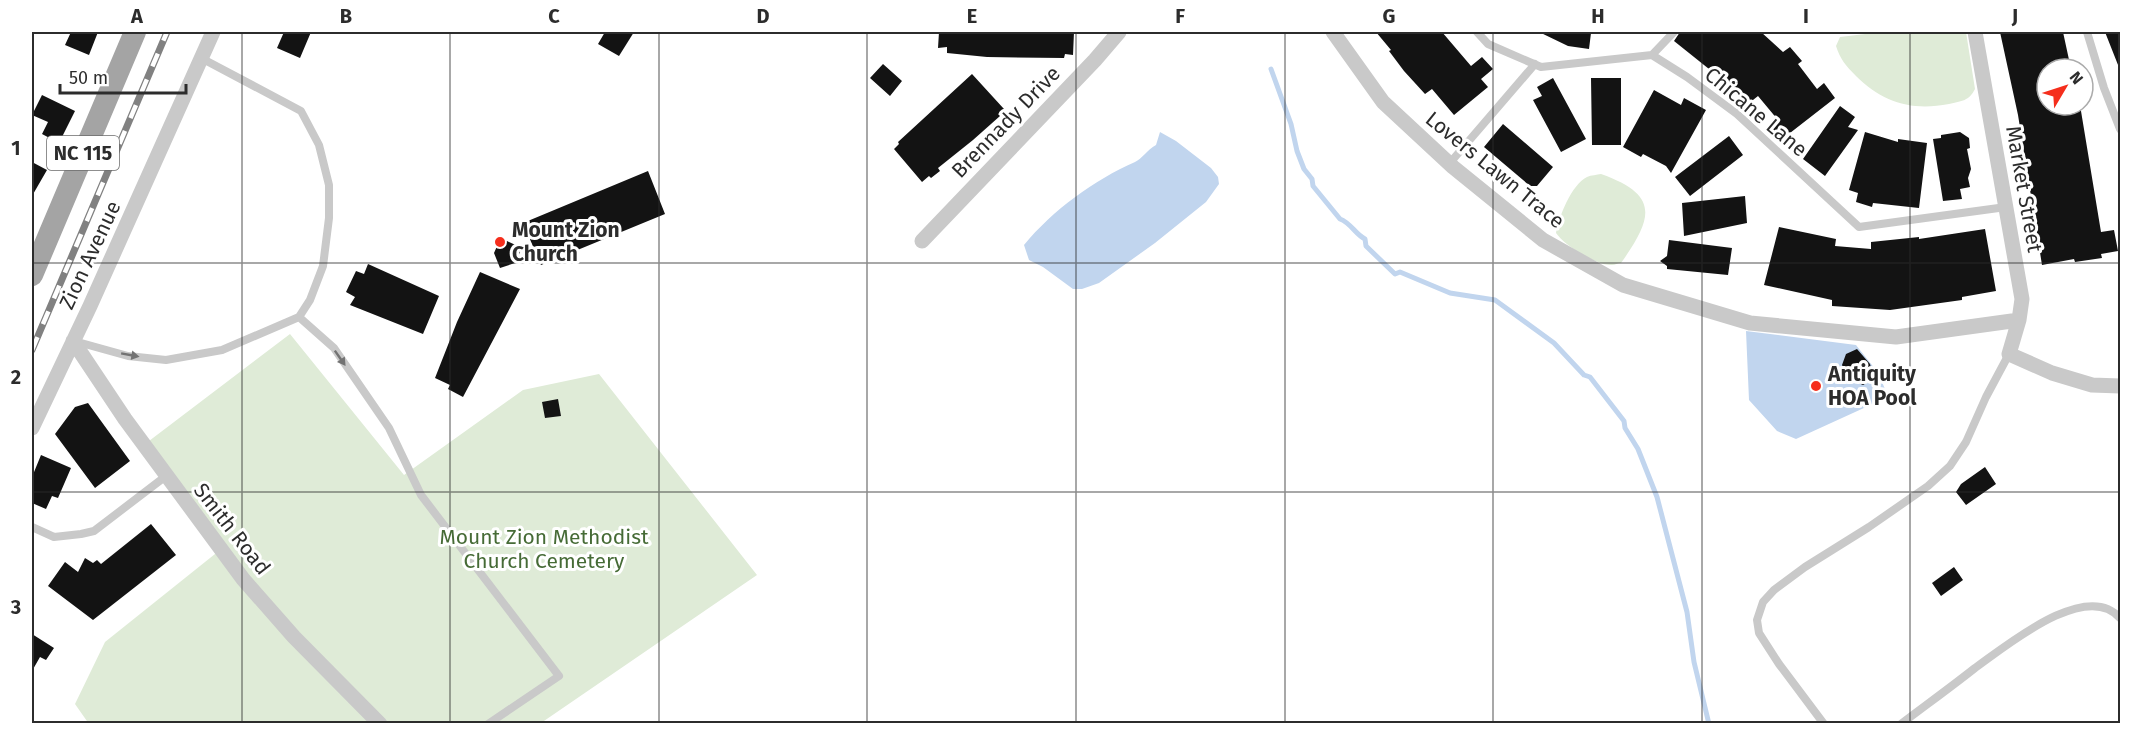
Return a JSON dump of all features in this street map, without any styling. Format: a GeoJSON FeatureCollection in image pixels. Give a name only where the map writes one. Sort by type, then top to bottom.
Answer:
{"type":"FeatureCollection","features":[{"type":"Feature","properties":{"kind":"main road","name":"NC 115"},"geometry":{"type":"LineString","coordinates":[[32,275],[135,32]]}},
{"type":"Feature","properties":{"kind":"street","name":"Zion Avenue"},"geometry":{"type":"LineString","coordinates":[[32,428],[213,32]]}},
{"type":"Feature","properties":{"kind":"street","name":"Brennady Drive"},"geometry":{"type":"LineString","coordinates":[[922,241],[1119,32]]}},
{"type":"Feature","properties":{"kind":"street","name":"Lovers Lawn Trace"},"geometry":{"type":"LineString","coordinates":[[1333,32],[1383,102],[1449,164],[1543,240],[1623,285],[1750,323],[1896,337],[2019,320]]}},
{"type":"Feature","properties":{"kind":"street","name":"Market Street"},"geometry":{"type":"LineString","coordinates":[[1975,32],[2022,299],[2019,320],[2009,354]]}},
{"type":"Feature","properties":{"kind":"street","name":"Smith Road"},"geometry":{"type":"LineString","coordinates":[[73,341],[94,375],[166,476],[243,579],[294,637],[380,723]]}},
{"type":"Feature","properties":{"kind":"street"},"geometry":{"type":"LineString","coordinates":[[2009,354],[2052,373],[2092,386],[2121,386]]}},
{"type":"Feature","properties":{"kind":"lane"},"geometry":{"type":"LineString","coordinates":[[1477,32],[1488,44],[1541,67],[1652,55],[1674,32]]}},
{"type":"Feature","properties":{"kind":"lane"},"geometry":{"type":"LineString","coordinates":[[2087,32],[2104,88],[2121,129]]}},
{"type":"Feature","properties":{"kind":"lane","name":"Chicane Lane"},"geometry":{"type":"LineString","coordinates":[[1652,55],[1737,114],[1859,227],[2006,207]]}},
{"type":"Feature","properties":{"kind":"lane"},"geometry":{"type":"LineString","coordinates":[[73,341],[128,356],[166,360],[222,350],[299,317],[310,300],[323,266],[329,219],[329,185],[319,145],[302,111],[201,58]]}},
{"type":"Feature","properties":{"kind":"lane"},"geometry":{"type":"LineString","coordinates":[[1449,164],[1535,64]]}},
{"type":"Feature","properties":{"kind":"lane"},"geometry":{"type":"LineString","coordinates":[[299,317],[334,348],[389,428],[421,495],[559,676],[488,723]]}},
{"type":"Feature","properties":{"kind":"lane"},"geometry":{"type":"LineString","coordinates":[[1824,723],[1779,664],[1760,633],[1757,620],[1763,602],[1774,590],[1805,567],[1928,486],[1950,466],[1966,442],[2009,354]]}},
{"type":"Feature","properties":{"kind":"lane"},"geometry":{"type":"LineString","coordinates":[[32,527],[54,537],[94,531],[166,476]]}},
{"type":"Feature","properties":{"kind":"lane"},"geometry":{"type":"LineString","coordinates":[[1901,723],[2030,629],[2062,613],[2086,607],[2103,607],[2116,612],[2121,618]]}},
{"type":"Feature","properties":{"kind":"green space"},"geometry":{"type":"Polygon","coordinates":[[[1882,32],[1966,32],[1975,89],[1973,93],[1961,101],[1923,106],[1899,103],[1877,93],[1849,69],[1841,59],[1836,46],[1840,37],[1882,32]]]}},
{"type":"Feature","properties":{"kind":"green space"},"geometry":{"type":"Polygon","coordinates":[[[1601,174],[1634,190],[1642,200],[1645,210],[1640,233],[1632,247],[1621,263],[1613,265],[1598,262],[1581,254],[1556,233],[1563,210],[1576,187],[1587,177],[1601,174]]]}},
{"type":"Feature","properties":{"kind":"green space","name":"Mount Zion Methodist Church Cemetery"},"geometry":{"type":"Polygon","coordinates":[[[290,334],[404,475],[523,390],[599,374],[757,575],[541,723],[89,724],[75,704],[105,642],[225,546],[149,441],[290,334]]]}},
{"type":"Feature","properties":{"kind":"water"},"geometry":{"type":"Polygon","coordinates":[[[1160,132],[1176,141],[1211,168],[1218,177],[1219,184],[1206,202],[1155,243],[1099,283],[1082,289],[1073,289],[1043,267],[1029,260],[1024,245],[1035,232],[1075,197],[1140,159],[1156,145],[1160,132]]]}},
{"type":"Feature","properties":{"kind":"water","name":"Antiquity HOA Pool"},"geometry":{"type":"Polygon","coordinates":[[[1746,331],[1856,345],[1879,374],[1888,397],[1796,439],[1777,431],[1749,400],[1746,331]]]}},
{"type":"Feature","properties":{"kind":"building"},"geometry":{"type":"Polygon","coordinates":[[[71,32],[98,32],[89,55],[65,45],[71,32]]]}},
{"type":"Feature","properties":{"kind":"building"},"geometry":{"type":"Polygon","coordinates":[[[284,32],[311,32],[300,58],[277,48],[284,32]]]}},
{"type":"Feature","properties":{"kind":"building"},"geometry":{"type":"Polygon","coordinates":[[[605,32],[634,32],[619,56],[598,44],[605,32]]]}},
{"type":"Feature","properties":{"kind":"building"},"geometry":{"type":"Polygon","coordinates":[[[939,32],[1074,32],[1073,55],[1065,54],[1064,58],[987,57],[947,53],[947,47],[938,48],[939,32]]]}},
{"type":"Feature","properties":{"kind":"building"},"geometry":{"type":"Polygon","coordinates":[[[1376,32],[1442,32],[1471,66],[1482,57],[1493,69],[1481,79],[1488,87],[1454,115],[1432,89],[1425,94],[1404,71],[1376,32]]]}},
{"type":"Feature","properties":{"kind":"building"},"geometry":{"type":"Polygon","coordinates":[[[1539,32],[1591,33],[1589,49],[1568,46],[1539,32]]]}},
{"type":"Feature","properties":{"kind":"building"},"geometry":{"type":"Polygon","coordinates":[[[1680,32],[1761,32],[1783,52],[1790,47],[1802,61],[1798,64],[1817,89],[1824,83],[1835,98],[1781,140],[1770,126],[1778,120],[1758,96],[1748,104],[1736,89],[1711,67],[1709,69],[1674,41],[1680,32]]]}},
{"type":"Feature","properties":{"kind":"building"},"geometry":{"type":"Polygon","coordinates":[[[2000,32],[2063,32],[2068,57],[2035,57],[2035,117],[2082,117],[2101,232],[2114,230],[2118,251],[2101,254],[2102,258],[2075,262],[2074,259],[2042,265],[2018,115],[2000,32]]]}},
{"type":"Feature","properties":{"kind":"building"},"geometry":{"type":"Polygon","coordinates":[[[2105,32],[2121,32],[2120,70],[2105,32]]]}},
{"type":"Feature","properties":{"kind":"building"},"geometry":{"type":"Polygon","coordinates":[[[883,64],[902,81],[890,96],[870,78],[883,64]]]}},
{"type":"Feature","properties":{"kind":"building"},"geometry":{"type":"Polygon","coordinates":[[[972,74],[1004,109],[998,114],[1000,116],[938,168],[940,171],[922,182],[894,149],[899,144],[898,142],[972,74]]]}},
{"type":"Feature","properties":{"kind":"building"},"geometry":{"type":"Polygon","coordinates":[[[1553,78],[1586,139],[1561,152],[1533,100],[1542,96],[1537,87],[1553,78]]]}},
{"type":"Feature","properties":{"kind":"building"},"geometry":{"type":"Polygon","coordinates":[[[1591,78],[1621,78],[1621,145],[1592,145],[1591,78]]]}},
{"type":"Feature","properties":{"kind":"building"},"geometry":{"type":"Polygon","coordinates":[[[1654,90],[1681,105],[1684,98],[1706,110],[1671,173],[1666,166],[1643,154],[1641,157],[1623,147],[1654,90]]]}},
{"type":"Feature","properties":{"kind":"building"},"geometry":{"type":"Polygon","coordinates":[[[42,95],[75,111],[59,143],[42,134],[48,122],[32,115],[42,95]]]}},
{"type":"Feature","properties":{"kind":"building"},"geometry":{"type":"Polygon","coordinates":[[[1840,106],[1855,117],[1848,127],[1858,130],[1825,176],[1803,159],[1840,106]]]}},
{"type":"Feature","properties":{"kind":"building"},"geometry":{"type":"Polygon","coordinates":[[[1503,124],[1553,167],[1537,186],[1530,186],[1484,147],[1503,124]]]}},
{"type":"Feature","properties":{"kind":"building"},"geometry":{"type":"Polygon","coordinates":[[[1865,132],[1898,142],[1898,139],[1927,143],[1919,208],[1873,203],[1872,207],[1856,202],[1858,193],[1849,190],[1865,132]]]}},
{"type":"Feature","properties":{"kind":"building"},"geometry":{"type":"Polygon","coordinates":[[[1960,132],[1969,138],[1970,148],[1967,149],[1971,169],[1968,178],[1970,187],[1960,189],[1962,199],[1943,201],[1933,139],[1941,138],[1941,135],[1960,132]]]}},
{"type":"Feature","properties":{"kind":"building"},"geometry":{"type":"Polygon","coordinates":[[[1729,136],[1743,155],[1690,196],[1675,177],[1729,136]]]}},
{"type":"Feature","properties":{"kind":"building"},"geometry":{"type":"Polygon","coordinates":[[[32,162],[47,170],[32,196],[32,162]]]}},
{"type":"Feature","properties":{"kind":"building"},"geometry":{"type":"Polygon","coordinates":[[[648,171],[665,214],[541,265],[523,223],[648,171]]]}},
{"type":"Feature","properties":{"kind":"building"},"geometry":{"type":"Polygon","coordinates":[[[1745,196],[1747,223],[1684,236],[1682,203],[1745,196]]]}},
{"type":"Feature","properties":{"kind":"building"},"geometry":{"type":"Polygon","coordinates":[[[1779,227],[1836,239],[1835,246],[1871,249],[1871,242],[1919,237],[1919,239],[1985,229],[1996,291],[1962,297],[1962,300],[1890,310],[1832,306],[1832,300],[1764,285],[1779,227]]]}},
{"type":"Feature","properties":{"kind":"building"},"geometry":{"type":"Polygon","coordinates":[[[1669,240],[1732,248],[1728,275],[1667,269],[1667,266],[1660,261],[1667,256],[1669,240]]]}},
{"type":"Feature","properties":{"kind":"building"},"geometry":{"type":"Polygon","coordinates":[[[507,241],[522,248],[515,263],[500,268],[494,253],[498,244],[507,241]]]}},
{"type":"Feature","properties":{"kind":"building"},"geometry":{"type":"Polygon","coordinates":[[[368,264],[439,296],[423,334],[350,305],[355,297],[346,292],[356,271],[364,274],[368,264]]]}},
{"type":"Feature","properties":{"kind":"building"},"geometry":{"type":"Polygon","coordinates":[[[480,272],[520,289],[463,397],[448,389],[450,385],[435,378],[480,272]]]}},
{"type":"Feature","properties":{"kind":"building"},"geometry":{"type":"Polygon","coordinates":[[[1857,349],[1870,364],[1874,379],[1863,385],[1849,379],[1842,365],[1846,354],[1857,349]]]}},
{"type":"Feature","properties":{"kind":"building"},"geometry":{"type":"Polygon","coordinates":[[[558,399],[561,416],[545,418],[542,402],[558,399]]]}},
{"type":"Feature","properties":{"kind":"building"},"geometry":{"type":"Polygon","coordinates":[[[88,403],[130,461],[95,488],[55,434],[75,407],[88,403]]]}},
{"type":"Feature","properties":{"kind":"building"},"geometry":{"type":"Polygon","coordinates":[[[41,455],[71,468],[58,498],[52,496],[46,509],[32,503],[32,477],[41,455]]]}},
{"type":"Feature","properties":{"kind":"building"},"geometry":{"type":"Polygon","coordinates":[[[1985,467],[1996,484],[1966,505],[1956,492],[1961,484],[1985,467]]]}},
{"type":"Feature","properties":{"kind":"building"},"geometry":{"type":"Polygon","coordinates":[[[151,524],[176,555],[93,620],[48,586],[65,562],[78,572],[85,558],[93,563],[97,560],[101,564],[151,524]]]}},
{"type":"Feature","properties":{"kind":"building"},"geometry":{"type":"Polygon","coordinates":[[[1954,567],[1963,580],[1941,596],[1932,583],[1954,567]]]}},
{"type":"Feature","properties":{"kind":"building"},"geometry":{"type":"Polygon","coordinates":[[[32,634],[54,648],[46,660],[40,657],[32,671],[32,634]]]}},
{"type":"Feature","properties":{"kind":"waterway"},"geometry":{"type":"LineString","coordinates":[[1271,69],[1291,124],[1297,151],[1304,169],[1312,179],[1313,186],[1340,219],[1365,239],[1366,246],[1395,274],[1400,272],[1450,293],[1495,300],[1554,343],[1584,375],[1590,377],[1624,421],[1625,428],[1638,449],[1657,497],[1687,612],[1694,662],[1709,724]]}},
{"type":"Feature","properties":{"kind":"railway"},"geometry":{"type":"LineString","coordinates":[[32,350],[167,32]]}},
{"type":"Feature","properties":{"kind":"place","name":"Mount Zion Church"},"geometry":{"type":"Point","coordinates":[500,242]}},
{"type":"Feature","properties":{"kind":"place","name":"Antiquity HOA Pool"},"geometry":{"type":"Point","coordinates":[1816,386]}}]}
